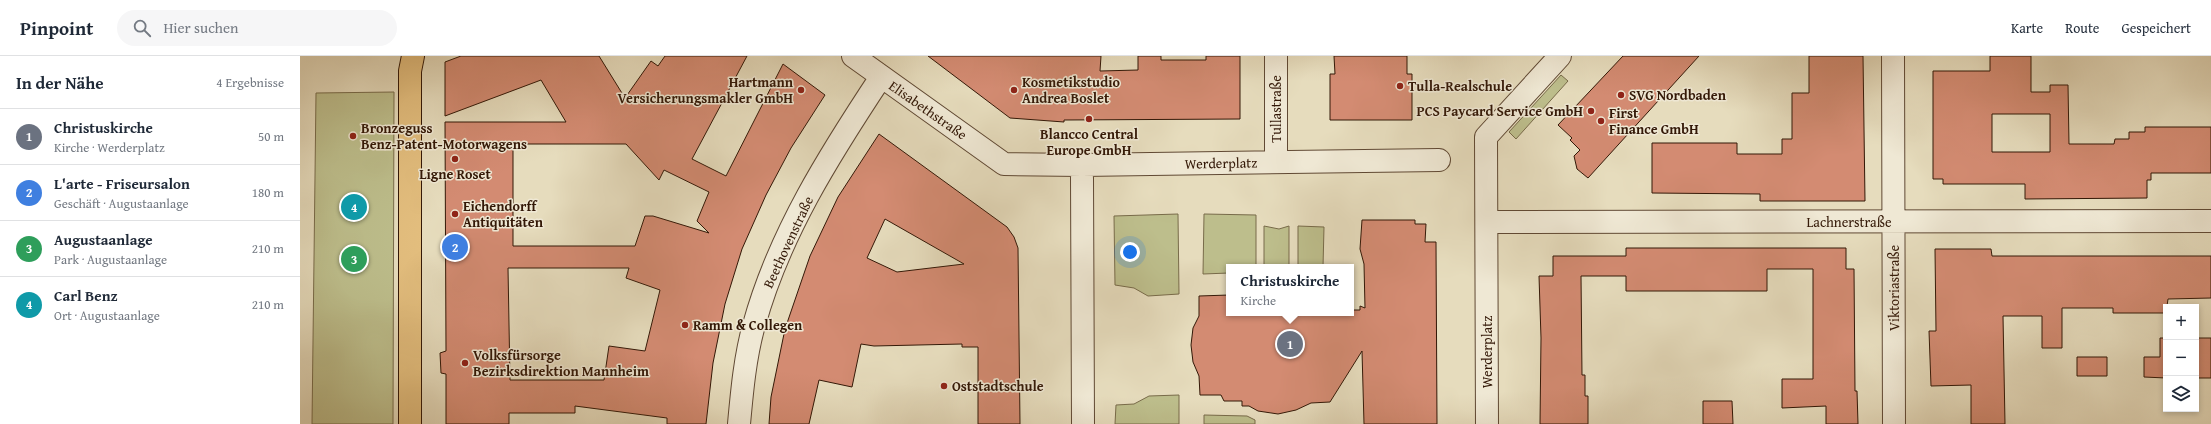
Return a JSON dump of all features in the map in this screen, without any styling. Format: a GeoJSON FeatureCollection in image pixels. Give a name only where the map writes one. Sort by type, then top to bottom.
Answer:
{"type":"FeatureCollection","features":[{"type":"Feature","properties":{"kind":"main road"},"geometry":{"type":"LineString","coordinates":[[410,424],[410,78],[413,56]]}},
{"type":"Feature","properties":{"kind":"street","name":"Elisabethstraße"},"geometry":{"type":"LineString","coordinates":[[853,56],[1004,164]]}},
{"type":"Feature","properties":{"kind":"street","name":"Tullastraße"},"geometry":{"type":"LineString","coordinates":[[1276,56],[1276,162]]}},
{"type":"Feature","properties":{"kind":"street","name":"Werderplatz"},"geometry":{"type":"LineString","coordinates":[[1487,424],[1486,138],[1560,56]]}},
{"type":"Feature","properties":{"kind":"street","name":"Viktoriastraße"},"geometry":{"type":"LineString","coordinates":[[1893,56],[1894,424]]}},
{"type":"Feature","properties":{"kind":"street","name":"Beethovenstraße"},"geometry":{"type":"LineString","coordinates":[[739,424],[744,376],[754,326],[769,278],[787,236],[826,160],[881,77]]}},
{"type":"Feature","properties":{"kind":"street","name":"Werderplatz"},"geometry":{"type":"LineString","coordinates":[[1004,164],[1082,165],[1439,160]]}},
{"type":"Feature","properties":{"kind":"street"},"geometry":{"type":"LineString","coordinates":[[1082,178],[1083,424]]}},
{"type":"Feature","properties":{"kind":"street","name":"Lachnerstraße"},"geometry":{"type":"LineString","coordinates":[[1486,222],[2211,221]]}},
{"type":"Feature","properties":{"kind":"green space"},"geometry":{"type":"Polygon","coordinates":[[[1561,75],[1568,81],[1516,139],[1509,132],[1561,75]]]}},
{"type":"Feature","properties":{"kind":"green space"},"geometry":{"type":"Polygon","coordinates":[[[394,92],[393,424],[312,424],[316,93],[394,92]]]}},
{"type":"Feature","properties":{"kind":"green space"},"geometry":{"type":"Polygon","coordinates":[[[1178,214],[1179,294],[1148,296],[1134,288],[1115,285],[1114,216],[1178,214]]]}},
{"type":"Feature","properties":{"kind":"green space"},"geometry":{"type":"Polygon","coordinates":[[[1204,214],[1256,215],[1256,264],[1226,264],[1226,273],[1203,274],[1204,214]]]}},
{"type":"Feature","properties":{"kind":"green space"},"geometry":{"type":"Polygon","coordinates":[[[1264,226],[1279,229],[1289,226],[1289,264],[1264,264],[1264,226]]]}},
{"type":"Feature","properties":{"kind":"green space"},"geometry":{"type":"Polygon","coordinates":[[[1298,226],[1324,227],[1323,264],[1298,264],[1298,226]]]}},
{"type":"Feature","properties":{"kind":"green space"},"geometry":{"type":"Polygon","coordinates":[[[1179,395],[1179,424],[1115,424],[1116,405],[1134,404],[1149,396],[1179,395]]]}},
{"type":"Feature","properties":{"kind":"green space"},"geometry":{"type":"Polygon","coordinates":[[[1204,415],[1247,416],[1255,420],[1255,424],[1204,424],[1204,415]]]}},
{"type":"Feature","properties":{"kind":"building"},"geometry":{"type":"Polygon","coordinates":[[[461,56],[599,56],[625,98],[651,61],[658,66],[665,56],[747,56],[692,159],[726,176],[783,64],[825,95],[791,148],[766,195],[742,249],[725,304],[713,363],[706,424],[667,424],[667,418],[575,406],[575,413],[509,413],[509,424],[446,424],[446,374],[441,373],[440,353],[446,351],[445,122],[566,122],[541,80],[445,116],[445,62],[461,56]],[[513,144],[513,246],[635,246],[645,216],[653,216],[709,233],[697,221],[709,192],[664,170],[659,180],[626,144],[513,144]],[[508,268],[510,380],[604,380],[609,346],[645,351],[660,290],[626,278],[629,268],[508,268]]]}},
{"type":"Feature","properties":{"kind":"building"},"geometry":{"type":"Polygon","coordinates":[[[928,56],[1101,56],[1100,71],[1138,70],[1138,56],[1161,56],[1161,60],[1206,60],[1206,56],[1240,56],[1240,119],[1064,120],[1064,122],[1010,118],[928,56]]]}},
{"type":"Feature","properties":{"kind":"building"},"geometry":{"type":"Polygon","coordinates":[[[1334,56],[1407,56],[1407,74],[1412,74],[1412,120],[1330,120],[1330,74],[1335,74],[1334,56]]]}},
{"type":"Feature","properties":{"kind":"building"},"geometry":{"type":"Polygon","coordinates":[[[1623,56],[1699,56],[1588,178],[1577,169],[1574,156],[1580,150],[1570,140],[1572,138],[1558,125],[1623,56]]]}},
{"type":"Feature","properties":{"kind":"building"},"geometry":{"type":"Polygon","coordinates":[[[1809,56],[1863,56],[1865,201],[1760,201],[1760,194],[1652,193],[1652,143],[1737,143],[1737,154],[1782,154],[1782,139],[1792,139],[1792,93],[1809,93],[1809,56]]]}},
{"type":"Feature","properties":{"kind":"building"},"geometry":{"type":"Polygon","coordinates":[[[1990,56],[2031,56],[2031,92],[2050,92],[2050,85],[2068,85],[2069,144],[2114,144],[2115,139],[2129,139],[2129,132],[2145,132],[2145,127],[2211,127],[2211,173],[2151,173],[2151,180],[2147,180],[2147,198],[2025,199],[2025,184],[1943,184],[1943,179],[1933,179],[1933,71],[1990,71],[1990,56]],[[1992,114],[1992,152],[2050,152],[2050,114],[1992,114]]]}},
{"type":"Feature","properties":{"kind":"building"},"geometry":{"type":"Polygon","coordinates":[[[879,134],[1007,227],[1014,237],[1018,248],[1020,424],[978,424],[978,347],[962,347],[962,344],[874,346],[861,344],[852,387],[819,380],[809,424],[769,424],[771,397],[785,329],[810,256],[838,197],[879,134]],[[885,219],[867,258],[897,272],[964,264],[885,219]]]}},
{"type":"Feature","properties":{"kind":"building"},"geometry":{"type":"Polygon","coordinates":[[[1362,220],[1415,220],[1415,224],[1426,224],[1425,242],[1436,242],[1437,424],[1364,424],[1362,351],[1330,402],[1311,403],[1296,410],[1278,414],[1258,411],[1249,406],[1242,406],[1242,401],[1224,401],[1221,395],[1200,395],[1199,376],[1193,362],[1191,345],[1193,328],[1199,316],[1199,296],[1226,295],[1226,316],[1354,316],[1354,310],[1360,310],[1360,306],[1365,308],[1364,264],[1360,249],[1362,220]]]}},
{"type":"Feature","properties":{"kind":"building"},"geometry":{"type":"Polygon","coordinates":[[[1626,248],[1846,248],[1846,269],[1854,269],[1855,391],[1857,391],[1858,424],[1826,424],[1826,406],[1782,408],[1782,379],[1813,379],[1813,269],[1767,269],[1767,291],[1626,291],[1626,276],[1581,276],[1582,375],[1585,375],[1585,396],[1588,396],[1588,424],[1540,424],[1541,338],[1539,276],[1553,276],[1553,256],[1626,256],[1626,248]]]}},
{"type":"Feature","properties":{"kind":"building"},"geometry":{"type":"Polygon","coordinates":[[[1935,249],[1991,249],[1992,256],[2211,256],[2211,298],[2168,299],[2167,304],[2163,304],[2163,313],[2113,313],[2113,308],[2062,308],[2062,348],[2042,348],[2042,316],[2003,316],[2005,424],[1971,424],[1971,385],[1931,386],[1929,331],[1936,331],[1935,249]]]}},
{"type":"Feature","properties":{"kind":"building"},"geometry":{"type":"Polygon","coordinates":[[[2160,338],[2163,338],[2163,378],[2144,377],[2144,357],[2160,357],[2160,338]]]}},
{"type":"Feature","properties":{"kind":"building"},"geometry":{"type":"Polygon","coordinates":[[[2199,338],[2211,338],[2211,378],[2199,378],[2199,338]]]}},
{"type":"Feature","properties":{"kind":"building"},"geometry":{"type":"Polygon","coordinates":[[[2077,357],[2107,357],[2107,376],[2077,376],[2077,357]]]}},
{"type":"Feature","properties":{"kind":"building"},"geometry":{"type":"Polygon","coordinates":[[[1703,401],[1732,401],[1733,424],[1703,424],[1703,401]]]}},
{"type":"Feature","properties":{"kind":"place","name":"Tulla-Realschule"},"geometry":{"type":"Point","coordinates":[1400,86]}},
{"type":"Feature","properties":{"kind":"place","name":"Hartmann Versicherungsmakler GmbH"},"geometry":{"type":"Point","coordinates":[801,90]}},
{"type":"Feature","properties":{"kind":"place","name":"Kosmetikstudio Andrea Boslet"},"geometry":{"type":"Point","coordinates":[1014,90]}},
{"type":"Feature","properties":{"kind":"place","name":"SVG Nordbaden"},"geometry":{"type":"Point","coordinates":[1621,95]}},
{"type":"Feature","properties":{"kind":"place","name":"PCS Paycard Service GmbH"},"geometry":{"type":"Point","coordinates":[1591,111]}},
{"type":"Feature","properties":{"kind":"place","name":"Blancco Central Europe GmbH"},"geometry":{"type":"Point","coordinates":[1089,119]}},
{"type":"Feature","properties":{"kind":"place","name":"First Finance GmbH"},"geometry":{"type":"Point","coordinates":[1601,121]}},
{"type":"Feature","properties":{"kind":"place","name":"Bronzeguss Benz-Patent-Motorwagens"},"geometry":{"type":"Point","coordinates":[353,136]}},
{"type":"Feature","properties":{"kind":"place","name":"Ligne Roset"},"geometry":{"type":"Point","coordinates":[455,159]}},
{"type":"Feature","properties":{"kind":"place","name":"Carl Benz"},"geometry":{"type":"Point","coordinates":[354,207]}},
{"type":"Feature","properties":{"kind":"place","name":"Eichendorff Antiquitäten"},"geometry":{"type":"Point","coordinates":[455,214]}},
{"type":"Feature","properties":{"kind":"place","name":"L'arte - Friseursalon"},"geometry":{"type":"Point","coordinates":[455,247]}},
{"type":"Feature","properties":{"kind":"place","name":"Augustaanlage"},"geometry":{"type":"Point","coordinates":[354,259]}},
{"type":"Feature","properties":{"kind":"place","name":"Ramm & Collegen"},"geometry":{"type":"Point","coordinates":[685,325]}},
{"type":"Feature","properties":{"kind":"place","name":"Christuskirche"},"geometry":{"type":"Point","coordinates":[1290,344]}},
{"type":"Feature","properties":{"kind":"place","name":"Volksfürsorge Bezirksdirektion Mannheim"},"geometry":{"type":"Point","coordinates":[465,363]}},
{"type":"Feature","properties":{"kind":"place","name":"Oststadtschule"},"geometry":{"type":"Point","coordinates":[944,386]}}]}
